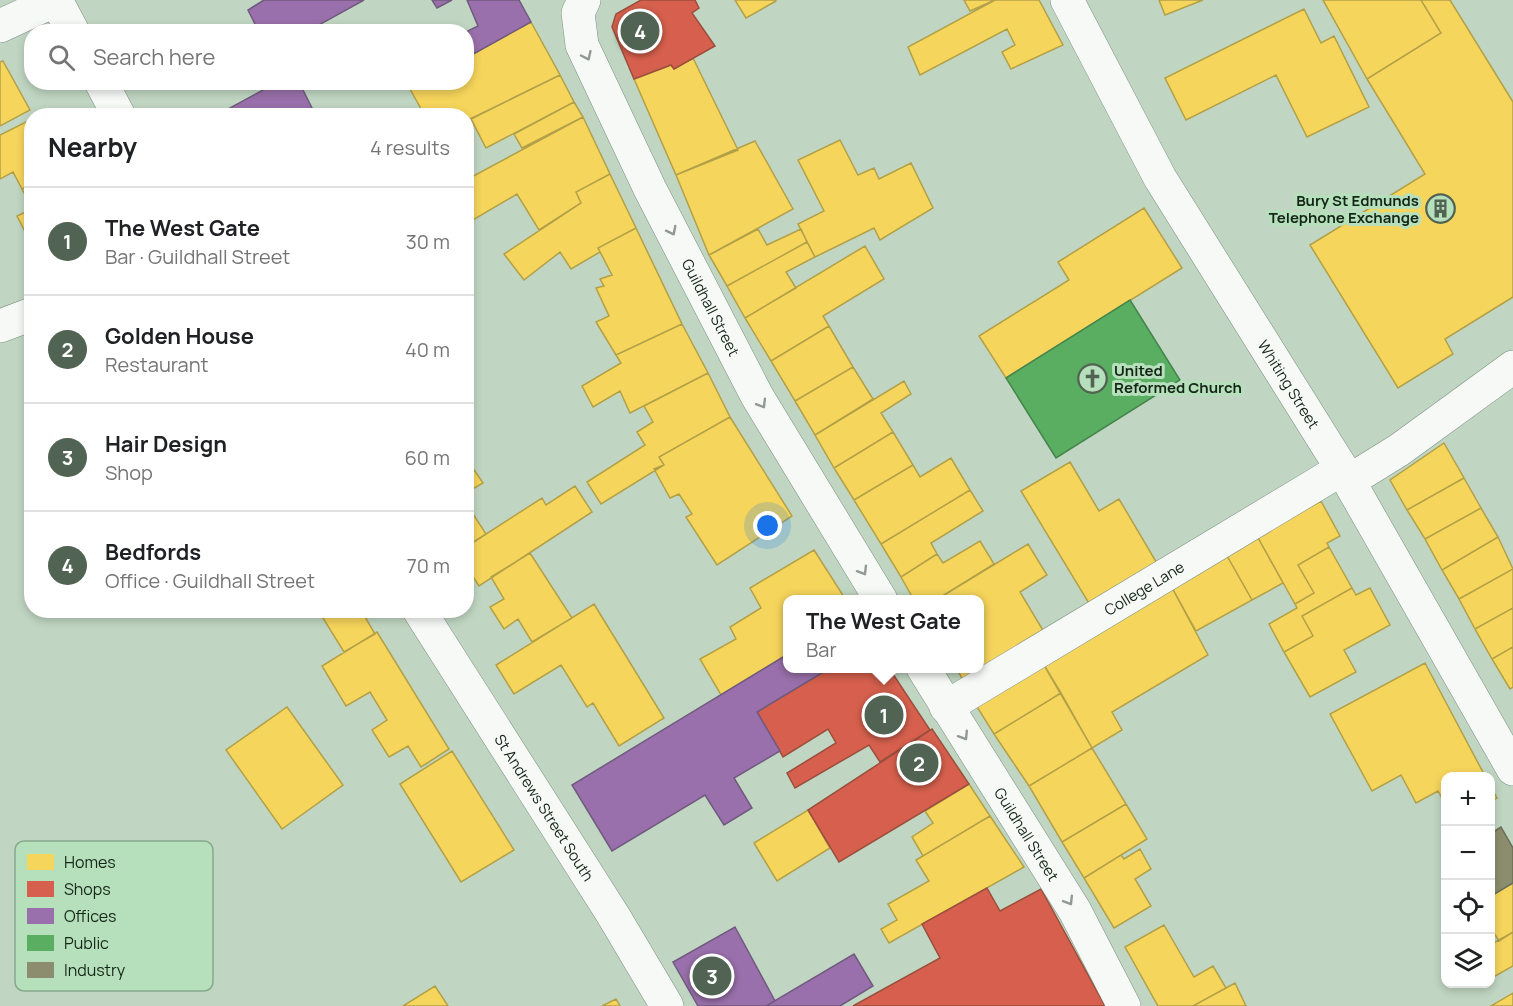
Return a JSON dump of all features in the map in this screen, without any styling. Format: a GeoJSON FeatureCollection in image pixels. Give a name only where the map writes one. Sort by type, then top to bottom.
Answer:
{"type":"FeatureCollection","features":[{"type":"Feature","properties":{"kind":"street"},"geometry":{"type":"LineString","coordinates":[[0,26],[56,0],[69,24]]}},
{"type":"Feature","properties":{"kind":"street","name":"Guildhall Street"},"geometry":{"type":"LineString","coordinates":[[584,0],[578,13],[582,45],[650,189],[757,396],[878,595]]}},
{"type":"Feature","properties":{"kind":"street","name":"Whiting Street"},"geometry":{"type":"LineString","coordinates":[[1066,0],[1160,178],[1345,475],[1513,769]]}},
{"type":"Feature","properties":{"kind":"street"},"geometry":{"type":"LineString","coordinates":[[105,90],[115,108]]}},
{"type":"Feature","properties":{"kind":"street"},"geometry":{"type":"LineString","coordinates":[[0,326],[24,317]]}},
{"type":"Feature","properties":{"kind":"street","name":"College Lane"},"geometry":{"type":"LineString","coordinates":[[946,707],[1345,475],[1399,450],[1513,367]]}},
{"type":"Feature","properties":{"kind":"street","name":"St Andrews Street South"},"geometry":{"type":"LineString","coordinates":[[424,618],[613,915],[666,1006]]}},
{"type":"Feature","properties":{"kind":"street","name":"Guildhall Street"},"geometry":{"type":"LineString","coordinates":[[925,673],[1075,911],[1124,1006]]}},
{"type":"Feature","properties":{"kind":"building: Homes"},"geometry":{"type":"Polygon","coordinates":[[[735,0],[775,0],[776,1],[746,18],[735,0]]]}},
{"type":"Feature","properties":{"kind":"building: Homes"},"geometry":{"type":"Polygon","coordinates":[[[964,0],[995,0],[970,11],[964,0]]]}},
{"type":"Feature","properties":{"kind":"building: Homes"},"geometry":{"type":"Polygon","coordinates":[[[995,0],[1039,0],[1063,45],[1011,69],[1002,52],[1015,45],[1007,29],[920,75],[908,47],[995,0]]]}},
{"type":"Feature","properties":{"kind":"building: Homes"},"geometry":{"type":"Polygon","coordinates":[[[1159,0],[1203,0],[1165,15],[1159,0]]]}},
{"type":"Feature","properties":{"kind":"building: Homes"},"geometry":{"type":"Polygon","coordinates":[[[1323,0],[1421,0],[1441,33],[1367,79],[1323,0]]]}},
{"type":"Feature","properties":{"kind":"building: Homes","name":"Bury St Edmunds Telephone Exchange"},"geometry":{"type":"Polygon","coordinates":[[[1421,0],[1450,0],[1513,102],[1513,297],[1445,339],[1453,354],[1398,388],[1310,245],[1425,174],[1367,79],[1441,33],[1421,0]]]}},
{"type":"Feature","properties":{"kind":"building: Homes"},"geometry":{"type":"Polygon","coordinates":[[[1304,9],[1321,43],[1334,36],[1369,107],[1307,137],[1276,75],[1186,120],[1165,78],[1304,9]]]}},
{"type":"Feature","properties":{"kind":"building: Homes"},"geometry":{"type":"Polygon","coordinates":[[[531,22],[560,75],[474,117],[474,108],[421,108],[411,90],[474,90],[474,54],[531,22]]]}},
{"type":"Feature","properties":{"kind":"building: Homes"},"geometry":{"type":"Polygon","coordinates":[[[693,58],[738,150],[676,175],[634,79],[671,65],[674,69],[693,58]]]}},
{"type":"Feature","properties":{"kind":"building: Homes"},"geometry":{"type":"Polygon","coordinates":[[[3,61],[29,108],[24,108],[24,113],[0,126],[0,62],[3,61]]]}},
{"type":"Feature","properties":{"kind":"building: Homes"},"geometry":{"type":"Polygon","coordinates":[[[560,75],[574,102],[486,148],[474,125],[474,118],[560,75]]]}},
{"type":"Feature","properties":{"kind":"building: Homes"},"geometry":{"type":"Polygon","coordinates":[[[574,102],[583,117],[522,148],[514,134],[574,102]]]}},
{"type":"Feature","properties":{"kind":"building: Homes"},"geometry":{"type":"Polygon","coordinates":[[[583,117],[610,174],[576,192],[581,203],[539,230],[517,194],[474,219],[474,176],[583,117]]]}},
{"type":"Feature","properties":{"kind":"building: Homes"},"geometry":{"type":"Polygon","coordinates":[[[24,123],[24,188],[22,189],[13,172],[0,179],[0,135],[24,123]]]}},
{"type":"Feature","properties":{"kind":"building: Homes"},"geometry":{"type":"Polygon","coordinates":[[[840,140],[858,175],[874,168],[879,179],[911,163],[933,208],[880,240],[874,228],[815,257],[798,224],[824,211],[798,160],[840,140]]]}},
{"type":"Feature","properties":{"kind":"building: Homes"},"geometry":{"type":"Polygon","coordinates":[[[755,141],[793,209],[709,255],[676,175],[755,141]]]}},
{"type":"Feature","properties":{"kind":"building: Homes"},"geometry":{"type":"Polygon","coordinates":[[[610,174],[636,228],[598,248],[600,252],[571,269],[560,252],[524,280],[504,254],[581,203],[576,192],[610,174]]]}},
{"type":"Feature","properties":{"kind":"building: Homes"},"geometry":{"type":"Polygon","coordinates":[[[1144,208],[1182,268],[1006,378],[979,336],[1069,280],[1058,262],[1144,208]]]}},
{"type":"Feature","properties":{"kind":"building: Homes"},"geometry":{"type":"Polygon","coordinates":[[[24,213],[24,230],[17,216],[24,213]]]}},
{"type":"Feature","properties":{"kind":"building: Homes"},"geometry":{"type":"Polygon","coordinates":[[[636,228],[682,324],[616,355],[596,322],[609,316],[596,288],[604,286],[600,279],[612,275],[598,248],[636,228]]]}},
{"type":"Feature","properties":{"kind":"building: Homes"},"geometry":{"type":"Polygon","coordinates":[[[758,229],[767,245],[801,229],[807,242],[727,286],[709,255],[758,229]]]}},
{"type":"Feature","properties":{"kind":"building: Homes"},"geometry":{"type":"Polygon","coordinates":[[[807,242],[815,257],[786,272],[796,288],[745,318],[727,286],[807,242]]]}},
{"type":"Feature","properties":{"kind":"building: Homes"},"geometry":{"type":"Polygon","coordinates":[[[865,246],[884,279],[823,316],[829,326],[771,361],[745,318],[865,246]]]}},
{"type":"Feature","properties":{"kind":"building: Homes"},"geometry":{"type":"Polygon","coordinates":[[[682,324],[708,373],[630,413],[620,391],[593,407],[582,386],[621,363],[616,355],[682,324]]]}},
{"type":"Feature","properties":{"kind":"building: Homes"},"geometry":{"type":"Polygon","coordinates":[[[829,326],[853,367],[795,401],[771,361],[829,326]]]}},
{"type":"Feature","properties":{"kind":"building: Homes"},"geometry":{"type":"Polygon","coordinates":[[[853,367],[873,399],[815,435],[795,401],[853,367]]]}},
{"type":"Feature","properties":{"kind":"building: Homes"},"geometry":{"type":"Polygon","coordinates":[[[708,373],[730,417],[659,457],[664,465],[601,504],[587,482],[645,445],[637,432],[653,422],[644,406],[708,373]]]}},
{"type":"Feature","properties":{"kind":"building: Homes"},"geometry":{"type":"Polygon","coordinates":[[[904,381],[911,394],[881,413],[893,432],[834,468],[815,435],[904,381]]]}},
{"type":"Feature","properties":{"kind":"building: Homes"},"geometry":{"type":"Polygon","coordinates":[[[730,417],[792,516],[717,565],[686,517],[692,514],[679,494],[670,498],[654,469],[664,465],[659,457],[730,417]]]}},
{"type":"Feature","properties":{"kind":"building: Homes"},"geometry":{"type":"Polygon","coordinates":[[[893,432],[913,465],[854,500],[834,468],[893,432]]]}},
{"type":"Feature","properties":{"kind":"building: Homes"},"geometry":{"type":"Polygon","coordinates":[[[1444,443],[1464,478],[1407,510],[1390,480],[1444,443]]]}},
{"type":"Feature","properties":{"kind":"building: Homes"},"geometry":{"type":"Polygon","coordinates":[[[951,458],[970,490],[881,544],[854,500],[913,465],[920,477],[951,458]]]}},
{"type":"Feature","properties":{"kind":"building: Homes"},"geometry":{"type":"Polygon","coordinates":[[[1070,462],[1099,511],[1119,499],[1158,565],[1090,605],[1021,491],[1070,462]]]}},
{"type":"Feature","properties":{"kind":"building: Homes"},"geometry":{"type":"Polygon","coordinates":[[[474,470],[483,483],[474,488],[474,470]]]}},
{"type":"Feature","properties":{"kind":"building: Homes"},"geometry":{"type":"Polygon","coordinates":[[[1464,478],[1481,508],[1425,539],[1407,510],[1464,478]]]}},
{"type":"Feature","properties":{"kind":"building: Homes"},"geometry":{"type":"Polygon","coordinates":[[[575,486],[592,512],[479,586],[474,578],[474,542],[542,498],[546,505],[575,486]]]}},
{"type":"Feature","properties":{"kind":"building: Homes"},"geometry":{"type":"Polygon","coordinates":[[[970,490],[983,511],[931,543],[937,554],[901,577],[881,544],[970,490]]]}},
{"type":"Feature","properties":{"kind":"building: Homes"},"geometry":{"type":"Polygon","coordinates":[[[1321,501],[1340,536],[1327,543],[1329,547],[1298,565],[1314,593],[1295,604],[1257,536],[1321,501]]]}},
{"type":"Feature","properties":{"kind":"building: Homes"},"geometry":{"type":"Polygon","coordinates":[[[1481,508],[1498,537],[1442,570],[1425,539],[1481,508]]]}},
{"type":"Feature","properties":{"kind":"building: Homes"},"geometry":{"type":"Polygon","coordinates":[[[474,515],[486,534],[474,542],[474,515]]]}},
{"type":"Feature","properties":{"kind":"building: Homes"},"geometry":{"type":"Polygon","coordinates":[[[1257,536],[1283,583],[1252,600],[1226,554],[1257,536]]]}},
{"type":"Feature","properties":{"kind":"building: Homes"},"geometry":{"type":"Polygon","coordinates":[[[1498,537],[1513,569],[1459,599],[1442,570],[1498,537]]]}},
{"type":"Feature","properties":{"kind":"building: Homes"},"geometry":{"type":"Polygon","coordinates":[[[980,541],[994,564],[944,595],[911,595],[901,577],[937,554],[943,563],[980,541]]]}},
{"type":"Feature","properties":{"kind":"building: Homes"},"geometry":{"type":"Polygon","coordinates":[[[1028,544],[1047,575],[1020,592],[1044,632],[984,668],[984,595],[944,595],[1028,544]]]}},
{"type":"Feature","properties":{"kind":"building: Homes"},"geometry":{"type":"Polygon","coordinates":[[[1329,547],[1352,588],[1302,616],[1313,636],[1284,652],[1269,624],[1297,608],[1295,604],[1314,593],[1298,565],[1329,547]]]}},
{"type":"Feature","properties":{"kind":"building: Homes"},"geometry":{"type":"Polygon","coordinates":[[[814,550],[843,595],[783,595],[783,657],[721,695],[700,659],[736,639],[730,627],[761,608],[750,588],[814,550]]]}},
{"type":"Feature","properties":{"kind":"building: Homes"},"geometry":{"type":"Polygon","coordinates":[[[530,553],[572,618],[532,642],[518,619],[504,629],[490,607],[504,599],[491,577],[530,553]]]}},
{"type":"Feature","properties":{"kind":"building: Homes"},"geometry":{"type":"Polygon","coordinates":[[[1226,554],[1252,600],[1196,631],[1170,584],[1226,554]]]}},
{"type":"Feature","properties":{"kind":"building: Homes"},"geometry":{"type":"Polygon","coordinates":[[[1513,569],[1513,608],[1475,629],[1459,599],[1513,569]]]}},
{"type":"Feature","properties":{"kind":"building: Homes"},"geometry":{"type":"Polygon","coordinates":[[[1170,584],[1208,655],[1112,712],[1122,730],[1092,748],[1041,660],[1170,584]]]}},
{"type":"Feature","properties":{"kind":"building: Homes"},"geometry":{"type":"Polygon","coordinates":[[[1352,588],[1356,595],[1370,588],[1390,625],[1344,650],[1356,672],[1310,697],[1284,652],[1313,636],[1302,616],[1352,588]]]}},
{"type":"Feature","properties":{"kind":"building: Homes"},"geometry":{"type":"Polygon","coordinates":[[[594,604],[664,718],[619,746],[593,703],[587,707],[561,665],[514,694],[496,665],[594,604]]]}},
{"type":"Feature","properties":{"kind":"building: Homes"},"geometry":{"type":"Polygon","coordinates":[[[1513,608],[1513,647],[1492,659],[1475,629],[1513,608]]]}},
{"type":"Feature","properties":{"kind":"building: Homes"},"geometry":{"type":"Polygon","coordinates":[[[323,618],[366,618],[375,634],[344,652],[323,618]]]}},
{"type":"Feature","properties":{"kind":"building: Homes"},"geometry":{"type":"Polygon","coordinates":[[[377,632],[449,749],[421,767],[408,746],[389,757],[372,730],[387,720],[370,692],[346,706],[322,666],[377,632]]]}},
{"type":"Feature","properties":{"kind":"building: Homes"},"geometry":{"type":"Polygon","coordinates":[[[1513,647],[1513,687],[1510,689],[1492,659],[1513,647]]]}},
{"type":"Feature","properties":{"kind":"building: Homes"},"geometry":{"type":"Polygon","coordinates":[[[1041,660],[1061,693],[994,734],[974,702],[1041,660]]]}},
{"type":"Feature","properties":{"kind":"building: Homes"},"geometry":{"type":"Polygon","coordinates":[[[1425,663],[1483,772],[1441,772],[1441,796],[1438,791],[1416,803],[1401,775],[1372,791],[1330,714],[1425,663]]]}},
{"type":"Feature","properties":{"kind":"building: Homes"},"geometry":{"type":"Polygon","coordinates":[[[959,673],[975,673],[963,680],[959,673]]]}},
{"type":"Feature","properties":{"kind":"building: Homes"},"geometry":{"type":"Polygon","coordinates":[[[1061,693],[1092,748],[1029,786],[994,734],[1061,693]]]}},
{"type":"Feature","properties":{"kind":"building: Homes"},"geometry":{"type":"Polygon","coordinates":[[[287,707],[343,785],[282,829],[226,750],[287,707]]]}},
{"type":"Feature","properties":{"kind":"building: Homes"},"geometry":{"type":"Polygon","coordinates":[[[1092,748],[1126,804],[1062,842],[1029,786],[1092,748]]]}},
{"type":"Feature","properties":{"kind":"building: Homes"},"geometry":{"type":"Polygon","coordinates":[[[452,751],[514,850],[461,882],[400,784],[452,751]]]}},
{"type":"Feature","properties":{"kind":"building: Homes"},"geometry":{"type":"Polygon","coordinates":[[[969,784],[990,816],[923,856],[912,837],[933,823],[925,811],[969,784]]]}},
{"type":"Feature","properties":{"kind":"building: Homes"},"geometry":{"type":"Polygon","coordinates":[[[1126,804],[1147,839],[1084,878],[1062,842],[1126,804]]]}},
{"type":"Feature","properties":{"kind":"building: Homes"},"geometry":{"type":"Polygon","coordinates":[[[808,810],[830,848],[777,881],[754,843],[808,810]]]}},
{"type":"Feature","properties":{"kind":"building: Homes"},"geometry":{"type":"Polygon","coordinates":[[[990,816],[1024,867],[889,943],[881,929],[897,920],[888,904],[929,881],[916,860],[990,816]]]}},
{"type":"Feature","properties":{"kind":"building: Homes"},"geometry":{"type":"Polygon","coordinates":[[[1140,849],[1151,869],[1135,879],[1151,906],[1114,928],[1084,878],[1121,855],[1124,859],[1140,849]]]}},
{"type":"Feature","properties":{"kind":"building: Homes"},"geometry":{"type":"Polygon","coordinates":[[[1513,883],[1513,932],[1499,941],[1495,935],[1495,893],[1513,883]]]}},
{"type":"Feature","properties":{"kind":"building: Homes"},"geometry":{"type":"Polygon","coordinates":[[[1164,925],[1194,977],[1213,966],[1226,988],[1193,1006],[1158,1006],[1125,947],[1164,925]]]}},
{"type":"Feature","properties":{"kind":"building: Homes"},"geometry":{"type":"Polygon","coordinates":[[[1513,932],[1513,966],[1495,976],[1495,942],[1513,932]]]}},
{"type":"Feature","properties":{"kind":"building: Homes"},"geometry":{"type":"Polygon","coordinates":[[[1235,983],[1246,1006],[1193,1006],[1226,988],[1235,983]]]}},
{"type":"Feature","properties":{"kind":"building: Homes"},"geometry":{"type":"Polygon","coordinates":[[[435,986],[448,1006],[403,1006],[435,986]]]}},
{"type":"Feature","properties":{"kind":"building: Homes"},"geometry":{"type":"Polygon","coordinates":[[[1513,993],[1513,1006],[1491,1006],[1513,993]]]}},
{"type":"Feature","properties":{"kind":"building: Homes"},"geometry":{"type":"Polygon","coordinates":[[[616,999],[620,1006],[602,1006],[616,999]]]}},
{"type":"Feature","properties":{"kind":"building: Shops"},"geometry":{"type":"Polygon","coordinates":[[[641,0],[695,0],[699,8],[692,13],[715,46],[674,69],[671,65],[634,79],[612,27],[616,14],[641,0]]]}},
{"type":"Feature","properties":{"kind":"building: Shops"},"geometry":{"type":"Polygon","coordinates":[[[822,673],[892,673],[930,730],[880,762],[869,745],[795,788],[787,773],[836,743],[828,729],[783,757],[757,712],[822,673]]]}},
{"type":"Feature","properties":{"kind":"building: Shops"},"geometry":{"type":"Polygon","coordinates":[[[932,729],[969,784],[839,862],[808,810],[932,729]]]}},
{"type":"Feature","properties":{"kind":"building: Shops"},"geometry":{"type":"Polygon","coordinates":[[[987,888],[1000,911],[1041,889],[1105,1006],[853,1006],[940,958],[922,924],[987,888]]]}},
{"type":"Feature","properties":{"kind":"building: Offices"},"geometry":{"type":"Polygon","coordinates":[[[264,0],[364,0],[320,24],[255,24],[248,10],[264,0]]]}},
{"type":"Feature","properties":{"kind":"building: Offices"},"geometry":{"type":"Polygon","coordinates":[[[432,0],[452,0],[437,8],[432,0]]]}},
{"type":"Feature","properties":{"kind":"building: Offices"},"geometry":{"type":"Polygon","coordinates":[[[467,0],[519,0],[531,22],[474,54],[474,28],[478,26],[467,0]]]}},
{"type":"Feature","properties":{"kind":"building: Offices"},"geometry":{"type":"Polygon","coordinates":[[[263,90],[303,90],[312,108],[230,108],[263,90]]]}},
{"type":"Feature","properties":{"kind":"building: Offices"},"geometry":{"type":"Polygon","coordinates":[[[783,657],[783,673],[822,673],[757,712],[780,751],[734,778],[752,808],[724,825],[705,795],[612,851],[572,785],[783,657]]]}},
{"type":"Feature","properties":{"kind":"building: Offices"},"geometry":{"type":"Polygon","coordinates":[[[735,927],[775,1001],[766,1006],[698,1006],[673,962],[735,927]]]}},
{"type":"Feature","properties":{"kind":"building: Offices"},"geometry":{"type":"Polygon","coordinates":[[[854,954],[873,986],[840,1006],[766,1006],[854,954]]]}},
{"type":"Feature","properties":{"kind":"building: Public","name":"United Reformed Church"},"geometry":{"type":"Polygon","coordinates":[[[1130,300],[1180,380],[1056,458],[1006,378],[1130,300]]]}},
{"type":"Feature","properties":{"kind":"building: Industry"},"geometry":{"type":"Polygon","coordinates":[[[1501,827],[1513,848],[1513,883],[1495,894],[1495,880],[1495,831],[1501,827]]]}},
{"type":"Feature","properties":{"kind":"place","name":"Bedfords"},"geometry":{"type":"Point","coordinates":[640,31]}},
{"type":"Feature","properties":{"kind":"place","name":"Bury St Edmunds Telephone Exchange"},"geometry":{"type":"Point","coordinates":[1440,209]}},
{"type":"Feature","properties":{"kind":"place","name":"United Reformed Church"},"geometry":{"type":"Point","coordinates":[1093,379]}},
{"type":"Feature","properties":{"kind":"place","name":"The West Gate"},"geometry":{"type":"Point","coordinates":[884,715]}},
{"type":"Feature","properties":{"kind":"place","name":"Golden House"},"geometry":{"type":"Point","coordinates":[919,763]}},
{"type":"Feature","properties":{"kind":"place","name":"Hair Design"},"geometry":{"type":"Point","coordinates":[712,976]}}]}
